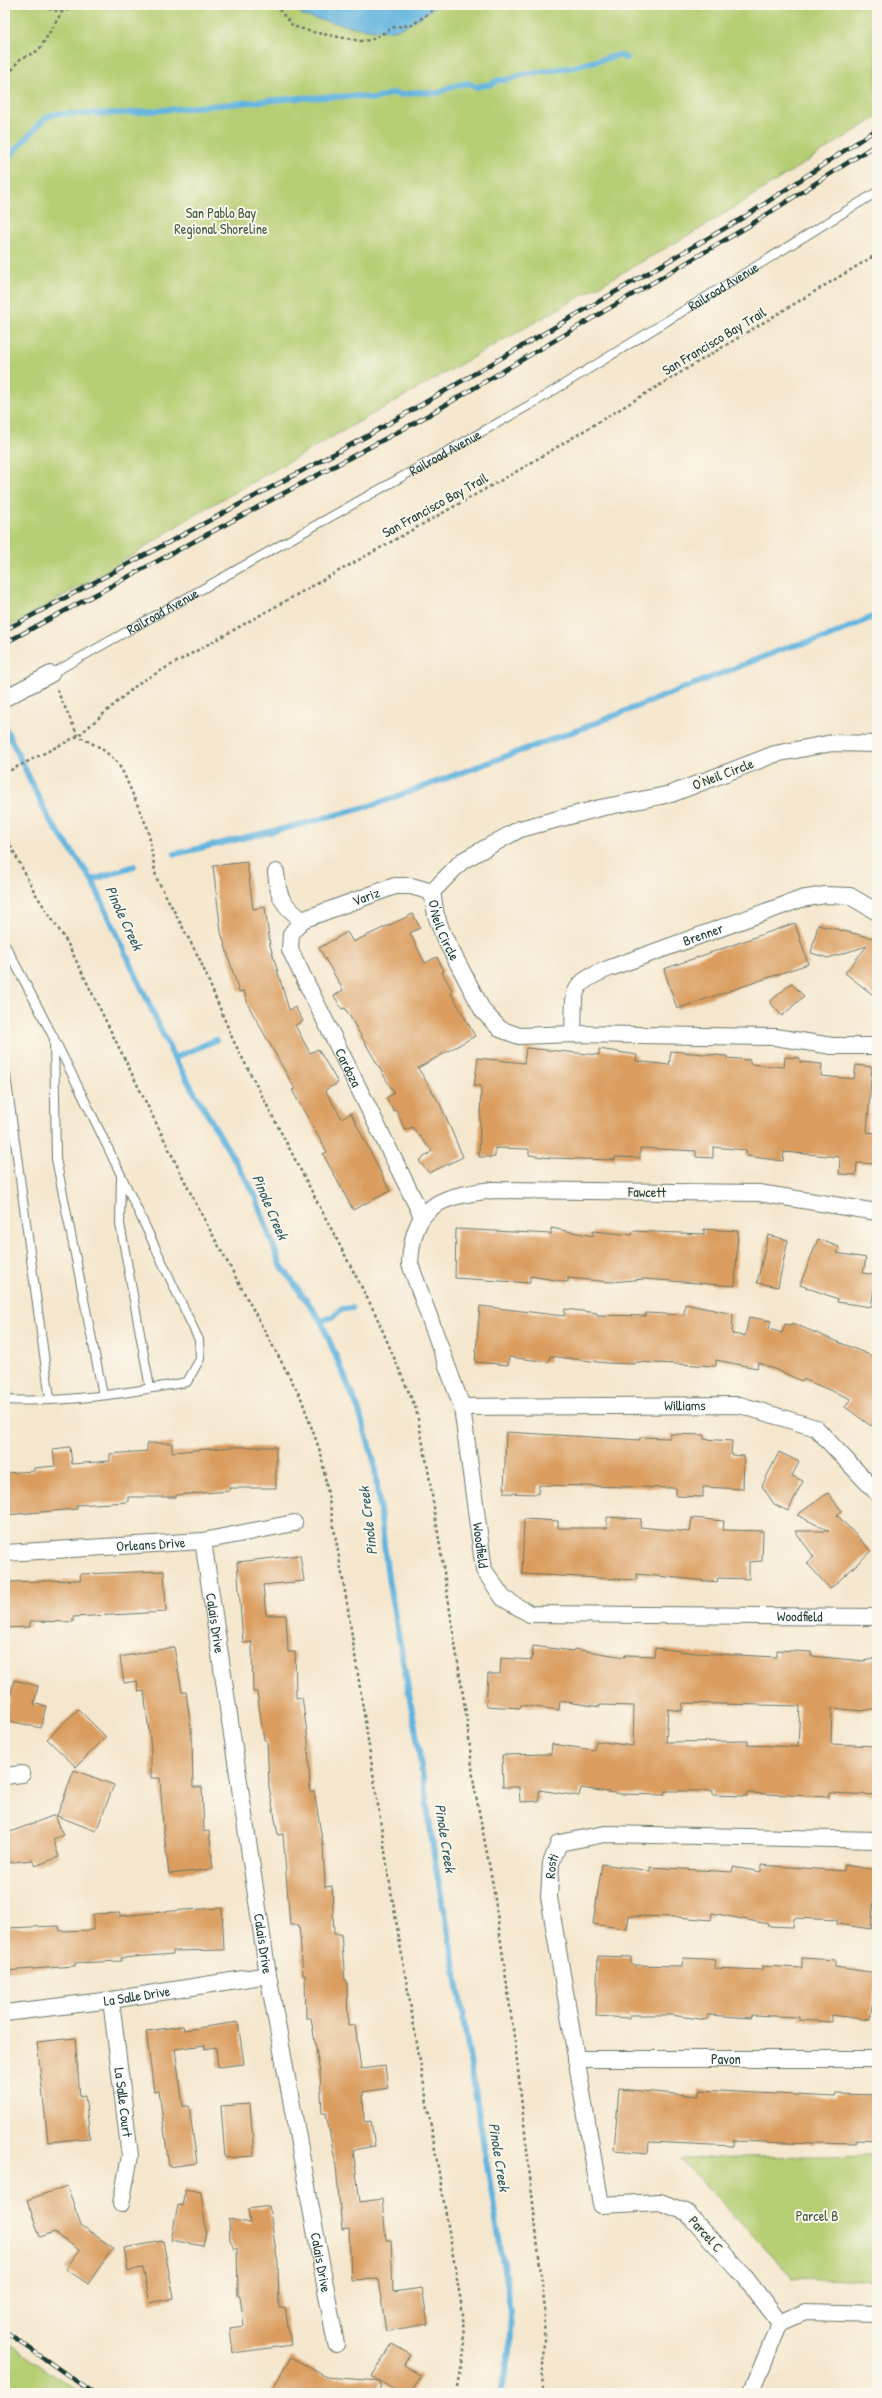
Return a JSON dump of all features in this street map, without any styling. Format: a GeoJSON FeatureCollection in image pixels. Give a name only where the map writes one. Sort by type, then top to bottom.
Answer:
{"type":"FeatureCollection","features":[{"type":"Feature","properties":{"kind":"street","name":"Railroad Avenue"},"geometry":{"type":"LineString","coordinates":[[5,698],[51,674]]}},
{"type":"Feature","properties":{"kind":"street","name":"O'Neil Circle"},"geometry":{"type":"LineString","coordinates":[[877,744],[832,743],[775,754],[671,794],[600,808],[520,830],[462,861],[432,892],[436,915],[444,936],[483,1012],[500,1029],[519,1036],[573,1034],[775,1037],[832,1046],[877,1046]]}},
{"type":"Feature","properties":{"kind":"street"},"geometry":{"type":"LineString","coordinates":[[276,872],[278,892],[285,906],[302,920]]}},
{"type":"Feature","properties":{"kind":"street","name":"Variz"},"geometry":{"type":"LineString","coordinates":[[302,920],[395,886],[411,886],[432,892]]}},
{"type":"Feature","properties":{"kind":"street","name":"Brenner"},"geometry":{"type":"LineString","coordinates":[[573,1034],[575,992],[580,983],[589,976],[801,899],[824,895],[850,896],[877,912]]}},
{"type":"Feature","properties":{"kind":"street","name":"Cardoza"},"geometry":{"type":"LineString","coordinates":[[302,920],[290,934],[290,950],[422,1216]]}},
{"type":"Feature","properties":{"kind":"street","name":"Fawcett"},"geometry":{"type":"LineString","coordinates":[[422,1216],[437,1204],[457,1195],[492,1190],[759,1193],[877,1212]]}},
{"type":"Feature","properties":{"kind":"street","name":"Woodfield"},"geometry":{"type":"LineString","coordinates":[[422,1216],[411,1240],[410,1264],[462,1407],[484,1570],[503,1598],[530,1614],[877,1617]]}},
{"type":"Feature","properties":{"kind":"street","name":"Williams"},"geometry":{"type":"LineString","coordinates":[[462,1407],[740,1404],[816,1428],[877,1493]]}},
{"type":"Feature","properties":{"kind":"street","name":"Orleans Drive"},"geometry":{"type":"LineString","coordinates":[[5,1553],[203,1541],[294,1523]]}},
{"type":"Feature","properties":{"kind":"street","name":"Calais Drive"},"geometry":{"type":"LineString","coordinates":[[203,1541],[268,1975],[336,2344]]}},
{"type":"Feature","properties":{"kind":"street"},"geometry":{"type":"LineString","coordinates":[[5,1776],[22,1774]]}},
{"type":"Feature","properties":{"kind":"street","name":"Rosti"},"geometry":{"type":"LineString","coordinates":[[601,2205],[549,1897],[551,1863],[559,1843],[605,1834],[877,1840]]}},
{"type":"Feature","properties":{"kind":"street","name":"La Salle Drive"},"geometry":{"type":"LineString","coordinates":[[5,2013],[111,2000],[268,1975]]}},
{"type":"Feature","properties":{"kind":"street","name":"La Salle Court"},"geometry":{"type":"LineString","coordinates":[[111,2000],[130,2156],[121,2204]]}},
{"type":"Feature","properties":{"kind":"street","name":"Pavon"},"geometry":{"type":"LineString","coordinates":[[576,2059],[877,2059]]}},
{"type":"Feature","properties":{"kind":"street","name":"Parcel C"},"geometry":{"type":"LineString","coordinates":[[601,2205],[660,2202],[686,2212],[745,2278],[780,2323]]}},
{"type":"Feature","properties":{"kind":"street"},"geometry":{"type":"LineString","coordinates":[[751,2393],[780,2323],[805,2312],[877,2314]]}},
{"type":"Feature","properties":{"kind":"lane","name":"Railroad Avenue"},"geometry":{"type":"LineString","coordinates":[[51,674],[535,402],[877,192]]}},
{"type":"Feature","properties":{"kind":"lane"},"geometry":{"type":"LineString","coordinates":[[5,945],[54,1036],[199,1340],[200,1359],[187,1382],[103,1395],[50,1399],[6,1400],[5,1388]]}},
{"type":"Feature","properties":{"kind":"lane"},"geometry":{"type":"LineString","coordinates":[[54,1036],[56,1159],[103,1395]]}},
{"type":"Feature","properties":{"kind":"lane"},"geometry":{"type":"LineString","coordinates":[[5,1068],[50,1399]]}},
{"type":"Feature","properties":{"kind":"lane"},"geometry":{"type":"LineString","coordinates":[[121,1175],[120,1224],[150,1388]]}},
{"type":"Feature","properties":{"kind":"path"},"geometry":{"type":"LineString","coordinates":[[32,5],[62,12],[80,5]]}},
{"type":"Feature","properties":{"kind":"path"},"geometry":{"type":"LineString","coordinates":[[275,5],[293,26],[312,32],[361,42],[371,40],[394,27],[412,25],[440,5]]}},
{"type":"Feature","properties":{"kind":"path"},"geometry":{"type":"LineString","coordinates":[[5,80],[19,60],[39,50],[62,12]]}},
{"type":"Feature","properties":{"kind":"path","name":"San Francisco Bay Trail"},"geometry":{"type":"LineString","coordinates":[[5,773],[78,736],[139,683],[514,473],[877,254]]}},
{"type":"Feature","properties":{"kind":"path"},"geometry":{"type":"LineString","coordinates":[[51,674],[78,736],[101,748],[117,762],[124,774],[146,822],[156,877],[200,960],[233,1040],[375,1313],[416,1409],[430,1484],[467,1721],[474,1785],[493,1885],[517,2058],[545,2310],[542,2393]]}},
{"type":"Feature","properties":{"kind":"path"},"geometry":{"type":"LineString","coordinates":[[5,835],[35,893],[67,942],[196,1204],[301,1398],[321,1454],[347,1603],[392,1897],[463,2314],[464,2351],[457,2393]]}},
{"type":"Feature","properties":{"kind":"green space","name":"San Pablo Bay Regional Shoreline"},"geometry":{"type":"Polygon","coordinates":[[[5,5],[877,5],[877,117],[703,227],[189,518],[138,552],[5,630],[5,5]]]}},
{"type":"Feature","properties":{"kind":"green space","name":"Parcel B"},"geometry":{"type":"Polygon","coordinates":[[[874,2155],[877,2194],[877,2281],[793,2278],[680,2158],[874,2155]]]}},
{"type":"Feature","properties":{"kind":"green space"},"geometry":{"type":"Polygon","coordinates":[[[5,2341],[80,2393],[5,2393],[5,2341]]]}},
{"type":"Feature","properties":{"kind":"water"},"geometry":{"type":"Polygon","coordinates":[[[294,5],[436,5],[422,16],[399,29],[385,31],[349,26],[303,16],[294,5]]]}},
{"type":"Feature","properties":{"kind":"building"},"geometry":{"type":"Polygon","coordinates":[[[247,862],[253,909],[265,907],[270,945],[289,1010],[295,1007],[303,1021],[295,1025],[310,1053],[318,1049],[330,1069],[338,1083],[325,1090],[342,1119],[351,1113],[390,1191],[353,1210],[323,1154],[327,1152],[292,1090],[295,1089],[248,1005],[244,991],[239,992],[221,932],[213,866],[247,862]]]}},
{"type":"Feature","properties":{"kind":"building"},"geometry":{"type":"Polygon","coordinates":[[[413,914],[420,928],[410,933],[425,963],[437,957],[444,971],[442,972],[453,992],[451,993],[475,1036],[418,1068],[440,1104],[463,1157],[429,1173],[419,1161],[432,1151],[412,1127],[405,1130],[396,1110],[394,1111],[386,1098],[394,1093],[345,1008],[342,1009],[334,996],[343,990],[319,948],[347,932],[353,942],[413,914]]]}},
{"type":"Feature","properties":{"kind":"building"},"geometry":{"type":"Polygon","coordinates":[[[795,923],[808,964],[677,1009],[664,969],[795,923]]]}},
{"type":"Feature","properties":{"kind":"building"},"geometry":{"type":"Polygon","coordinates":[[[818,925],[873,938],[877,933],[877,998],[845,973],[867,946],[828,958],[811,953],[818,925]]]}},
{"type":"Feature","properties":{"kind":"building"},"geometry":{"type":"Polygon","coordinates":[[[791,983],[804,996],[782,1016],[770,1002],[791,983]]]}},
{"type":"Feature","properties":{"kind":"building"},"geometry":{"type":"Polygon","coordinates":[[[526,1048],[599,1055],[599,1049],[637,1055],[636,1061],[669,1065],[671,1051],[727,1056],[727,1058],[750,1060],[750,1064],[784,1067],[785,1057],[800,1058],[800,1062],[822,1064],[821,1076],[854,1079],[856,1065],[872,1067],[867,1132],[877,1133],[877,1164],[857,1163],[856,1175],[839,1174],[840,1157],[784,1152],[783,1161],[746,1156],[746,1150],[713,1147],[713,1158],[696,1157],[696,1151],[640,1148],[640,1158],[615,1157],[615,1160],[550,1158],[529,1155],[529,1149],[495,1148],[495,1157],[479,1157],[481,1086],[474,1086],[478,1058],[524,1063],[526,1048]]]}},
{"type":"Feature","properties":{"kind":"building"},"geometry":{"type":"Polygon","coordinates":[[[551,1228],[593,1236],[593,1231],[632,1235],[633,1231],[704,1234],[704,1229],[738,1231],[735,1286],[645,1279],[611,1282],[568,1278],[568,1282],[530,1276],[530,1283],[455,1278],[456,1229],[551,1234],[551,1228]]]}},
{"type":"Feature","properties":{"kind":"building"},"geometry":{"type":"Polygon","coordinates":[[[768,1235],[788,1240],[778,1287],[757,1283],[768,1235]]]}},
{"type":"Feature","properties":{"kind":"building"},"geometry":{"type":"Polygon","coordinates":[[[818,1239],[839,1247],[837,1253],[866,1258],[863,1273],[876,1275],[871,1307],[837,1302],[838,1299],[800,1285],[818,1239]]]}},
{"type":"Feature","properties":{"kind":"building"},"geometry":{"type":"Polygon","coordinates":[[[685,1304],[733,1314],[732,1334],[745,1336],[749,1317],[771,1321],[769,1329],[782,1333],[785,1324],[791,1325],[792,1323],[877,1358],[877,1417],[871,1426],[845,1407],[851,1399],[803,1379],[802,1381],[758,1362],[757,1368],[716,1360],[716,1366],[635,1362],[635,1364],[606,1363],[550,1356],[549,1362],[509,1357],[508,1365],[475,1362],[480,1306],[564,1316],[565,1309],[597,1313],[597,1315],[646,1316],[646,1313],[684,1315],[685,1304]]]}},
{"type":"Feature","properties":{"kind":"building"},"geometry":{"type":"Polygon","coordinates":[[[506,1432],[640,1440],[640,1437],[670,1438],[670,1434],[704,1435],[704,1439],[732,1441],[731,1455],[744,1456],[743,1489],[703,1487],[703,1497],[676,1496],[676,1488],[539,1485],[538,1494],[504,1493],[506,1432]]]}},
{"type":"Feature","properties":{"kind":"building"},"geometry":{"type":"Polygon","coordinates":[[[147,1443],[172,1443],[172,1452],[232,1447],[276,1447],[276,1488],[229,1488],[230,1491],[176,1495],[176,1497],[128,1497],[128,1502],[77,1505],[77,1509],[5,1515],[5,1473],[34,1471],[34,1468],[55,1466],[53,1449],[70,1447],[72,1464],[110,1461],[110,1454],[147,1451],[147,1443]]]}},
{"type":"Feature","properties":{"kind":"building"},"geometry":{"type":"Polygon","coordinates":[[[779,1452],[799,1462],[792,1476],[803,1481],[788,1511],[774,1504],[762,1486],[779,1452]]]}},
{"type":"Feature","properties":{"kind":"building"},"geometry":{"type":"Polygon","coordinates":[[[828,1493],[842,1511],[837,1515],[871,1551],[830,1589],[807,1563],[814,1557],[795,1531],[829,1531],[797,1515],[828,1493]]]}},
{"type":"Feature","properties":{"kind":"building"},"geometry":{"type":"Polygon","coordinates":[[[607,1517],[641,1519],[640,1527],[690,1532],[692,1518],[724,1521],[723,1530],[763,1531],[762,1561],[749,1562],[749,1579],[718,1578],[717,1582],[637,1574],[637,1580],[522,1574],[524,1519],[558,1521],[558,1528],[607,1528],[607,1517]]]}},
{"type":"Feature","properties":{"kind":"building"},"geometry":{"type":"Polygon","coordinates":[[[300,1555],[304,1581],[263,1585],[266,1615],[286,1615],[288,1652],[295,1652],[296,1698],[302,1697],[308,1740],[310,1792],[314,1791],[323,1845],[325,1887],[332,1886],[334,1934],[341,1934],[345,1981],[347,1981],[348,2026],[355,2025],[361,2069],[385,2066],[388,2088],[363,2092],[364,2122],[371,2121],[375,2146],[353,2150],[360,2202],[382,2199],[386,2240],[391,2240],[393,2292],[422,2288],[428,2324],[386,2331],[378,2279],[351,2280],[349,2229],[342,2230],[336,2166],[326,2113],[322,2113],[320,2073],[311,2018],[306,2018],[305,1975],[303,1975],[299,1925],[290,1925],[283,1834],[278,1835],[269,1787],[267,1740],[264,1740],[257,1692],[253,1692],[252,1642],[243,1643],[237,1562],[300,1555]]]}},
{"type":"Feature","properties":{"kind":"building"},"geometry":{"type":"Polygon","coordinates":[[[164,1571],[166,1612],[73,1617],[73,1622],[30,1621],[30,1627],[5,1628],[5,1582],[81,1580],[80,1574],[164,1571]]]}},
{"type":"Feature","properties":{"kind":"building"},"geometry":{"type":"Polygon","coordinates":[[[533,1646],[573,1651],[574,1649],[625,1657],[625,1655],[654,1656],[655,1648],[696,1653],[777,1657],[777,1650],[811,1652],[811,1656],[864,1661],[877,1658],[877,1708],[862,1711],[832,1708],[831,1744],[877,1746],[877,1795],[829,1793],[829,1797],[747,1793],[747,1796],[713,1795],[713,1791],[665,1791],[664,1795],[621,1794],[581,1788],[579,1796],[539,1790],[539,1801],[520,1802],[519,1787],[503,1787],[502,1755],[551,1754],[552,1744],[594,1750],[596,1741],[633,1746],[634,1706],[600,1705],[600,1707],[560,1701],[559,1710],[521,1705],[520,1708],[486,1706],[488,1674],[500,1674],[501,1658],[532,1660],[533,1646]],[[683,1703],[682,1711],[668,1709],[666,1742],[748,1741],[748,1745],[798,1747],[800,1706],[683,1703]]]}},
{"type":"Feature","properties":{"kind":"building"},"geometry":{"type":"Polygon","coordinates":[[[174,1647],[182,1692],[186,1692],[192,1737],[193,1787],[202,1787],[204,1832],[209,1831],[213,1869],[169,1874],[163,1826],[160,1778],[151,1778],[151,1748],[144,1691],[139,1692],[137,1681],[124,1683],[120,1657],[174,1647]]]}},
{"type":"Feature","properties":{"kind":"building"},"geometry":{"type":"Polygon","coordinates":[[[14,1680],[38,1686],[34,1704],[46,1706],[41,1728],[5,1720],[14,1680]]]}},
{"type":"Feature","properties":{"kind":"building"},"geometry":{"type":"Polygon","coordinates":[[[78,1709],[106,1737],[76,1767],[47,1739],[78,1709]]]}},
{"type":"Feature","properties":{"kind":"building"},"geometry":{"type":"Polygon","coordinates":[[[74,1770],[114,1785],[96,1831],[57,1816],[74,1770]]]}},
{"type":"Feature","properties":{"kind":"building"},"geometry":{"type":"Polygon","coordinates":[[[55,1815],[63,1835],[53,1839],[59,1857],[35,1866],[32,1860],[5,1863],[5,1834],[55,1815]]]}},
{"type":"Feature","properties":{"kind":"building"},"geometry":{"type":"Polygon","coordinates":[[[602,1864],[650,1871],[650,1867],[732,1872],[733,1867],[761,1872],[761,1865],[844,1871],[845,1865],[877,1870],[871,1929],[837,1924],[837,1920],[794,1918],[793,1927],[767,1926],[768,1924],[712,1913],[711,1920],[678,1917],[629,1916],[627,1929],[593,1924],[602,1864]]]}},
{"type":"Feature","properties":{"kind":"building"},"geometry":{"type":"Polygon","coordinates":[[[222,1908],[224,1950],[173,1951],[173,1954],[121,1958],[122,1961],[75,1963],[75,1966],[5,1971],[5,1928],[59,1926],[60,1931],[93,1930],[93,1914],[120,1913],[120,1916],[222,1908]]]}},
{"type":"Feature","properties":{"kind":"building"},"geometry":{"type":"Polygon","coordinates":[[[598,1956],[631,1957],[631,1965],[682,1966],[683,1958],[715,1960],[714,1968],[762,1970],[762,1966],[802,1968],[802,1958],[835,1960],[835,1967],[877,1973],[870,2020],[832,2015],[832,2022],[799,2020],[799,2017],[752,2015],[751,2018],[708,2015],[707,2020],[671,2015],[629,2015],[629,2018],[596,2016],[598,1956]]]}},
{"type":"Feature","properties":{"kind":"building"},"geometry":{"type":"Polygon","coordinates":[[[238,2022],[244,2064],[218,2067],[216,2047],[205,2049],[205,2045],[175,2049],[183,2106],[189,2106],[197,2163],[169,2167],[159,2091],[154,2092],[146,2031],[183,2026],[184,2030],[238,2022]]]}},
{"type":"Feature","properties":{"kind":"building"},"geometry":{"type":"Polygon","coordinates":[[[75,2038],[80,2097],[85,2096],[90,2138],[48,2142],[37,2042],[75,2038]]]}},
{"type":"Feature","properties":{"kind":"building"},"geometry":{"type":"Polygon","coordinates":[[[619,2089],[699,2096],[699,2090],[835,2097],[836,2094],[877,2095],[877,2141],[856,2140],[856,2143],[815,2142],[814,2144],[733,2141],[733,2146],[649,2142],[648,2153],[614,2150],[619,2089]]]}},
{"type":"Feature","properties":{"kind":"building"},"geometry":{"type":"Polygon","coordinates":[[[250,2104],[254,2156],[225,2158],[221,2106],[250,2104]]]}},
{"type":"Feature","properties":{"kind":"building"},"geometry":{"type":"Polygon","coordinates":[[[67,2186],[81,2225],[113,2248],[88,2284],[66,2269],[79,2250],[54,2232],[40,2237],[27,2200],[67,2186]]]}},
{"type":"Feature","properties":{"kind":"building"},"geometry":{"type":"Polygon","coordinates":[[[185,2189],[201,2192],[206,2232],[203,2246],[171,2240],[178,2205],[182,2206],[185,2189]]]}},
{"type":"Feature","properties":{"kind":"building"},"geometry":{"type":"Polygon","coordinates":[[[269,2206],[278,2264],[279,2308],[285,2307],[291,2345],[233,2353],[230,2328],[244,2326],[240,2296],[238,2296],[237,2248],[234,2249],[230,2240],[229,2219],[250,2223],[248,2209],[269,2206]]]}},
{"type":"Feature","properties":{"kind":"building"},"geometry":{"type":"Polygon","coordinates":[[[163,2241],[174,2298],[150,2303],[143,2268],[128,2271],[124,2248],[163,2241]]]}},
{"type":"Feature","properties":{"kind":"building"},"geometry":{"type":"Polygon","coordinates":[[[392,2344],[411,2355],[404,2365],[421,2376],[411,2393],[399,2393],[372,2376],[392,2344]]]}},
{"type":"Feature","properties":{"kind":"building"},"geometry":{"type":"Polygon","coordinates":[[[291,2357],[326,2377],[380,2381],[380,2393],[270,2393],[291,2357]]]}},
{"type":"Feature","properties":{"kind":"waterway"},"geometry":{"type":"LineString","coordinates":[[5,158],[10,156],[44,119],[54,114],[129,113],[297,98],[356,96],[374,99],[393,93],[401,95],[416,92],[438,93],[450,87],[468,83],[475,87],[492,84],[498,80],[506,80],[522,75],[574,67],[619,55],[626,58]]}},
{"type":"Feature","properties":{"kind":"waterway"},"geometry":{"type":"LineString","coordinates":[[175,854],[303,824],[373,805],[583,728],[788,647],[825,638],[877,615]]}},
{"type":"Feature","properties":{"kind":"waterway","name":"Pinole Creek"},"geometry":{"type":"LineString","coordinates":[[5,727],[49,819],[92,880],[174,1058],[254,1193],[280,1264],[321,1321],[359,1411],[374,1461],[388,1578],[416,1732],[438,1880],[451,1944],[511,2312],[509,2351],[501,2393]]}},
{"type":"Feature","properties":{"kind":"waterway"},"geometry":{"type":"LineString","coordinates":[[92,880],[134,866]]}},
{"type":"Feature","properties":{"kind":"waterway"},"geometry":{"type":"LineString","coordinates":[[174,1058],[216,1040]]}},
{"type":"Feature","properties":{"kind":"waterway"},"geometry":{"type":"LineString","coordinates":[[321,1321],[334,1316],[342,1309],[352,1308]]}},
{"type":"Feature","properties":{"kind":"railway"},"geometry":{"type":"LineString","coordinates":[[5,630],[369,435],[746,216],[877,129]]}},
{"type":"Feature","properties":{"kind":"railway"},"geometry":{"type":"LineString","coordinates":[[5,643],[420,420],[747,227],[877,144]]}},
{"type":"Feature","properties":{"kind":"railway"},"geometry":{"type":"LineString","coordinates":[[5,2331],[93,2393]]}}]}
